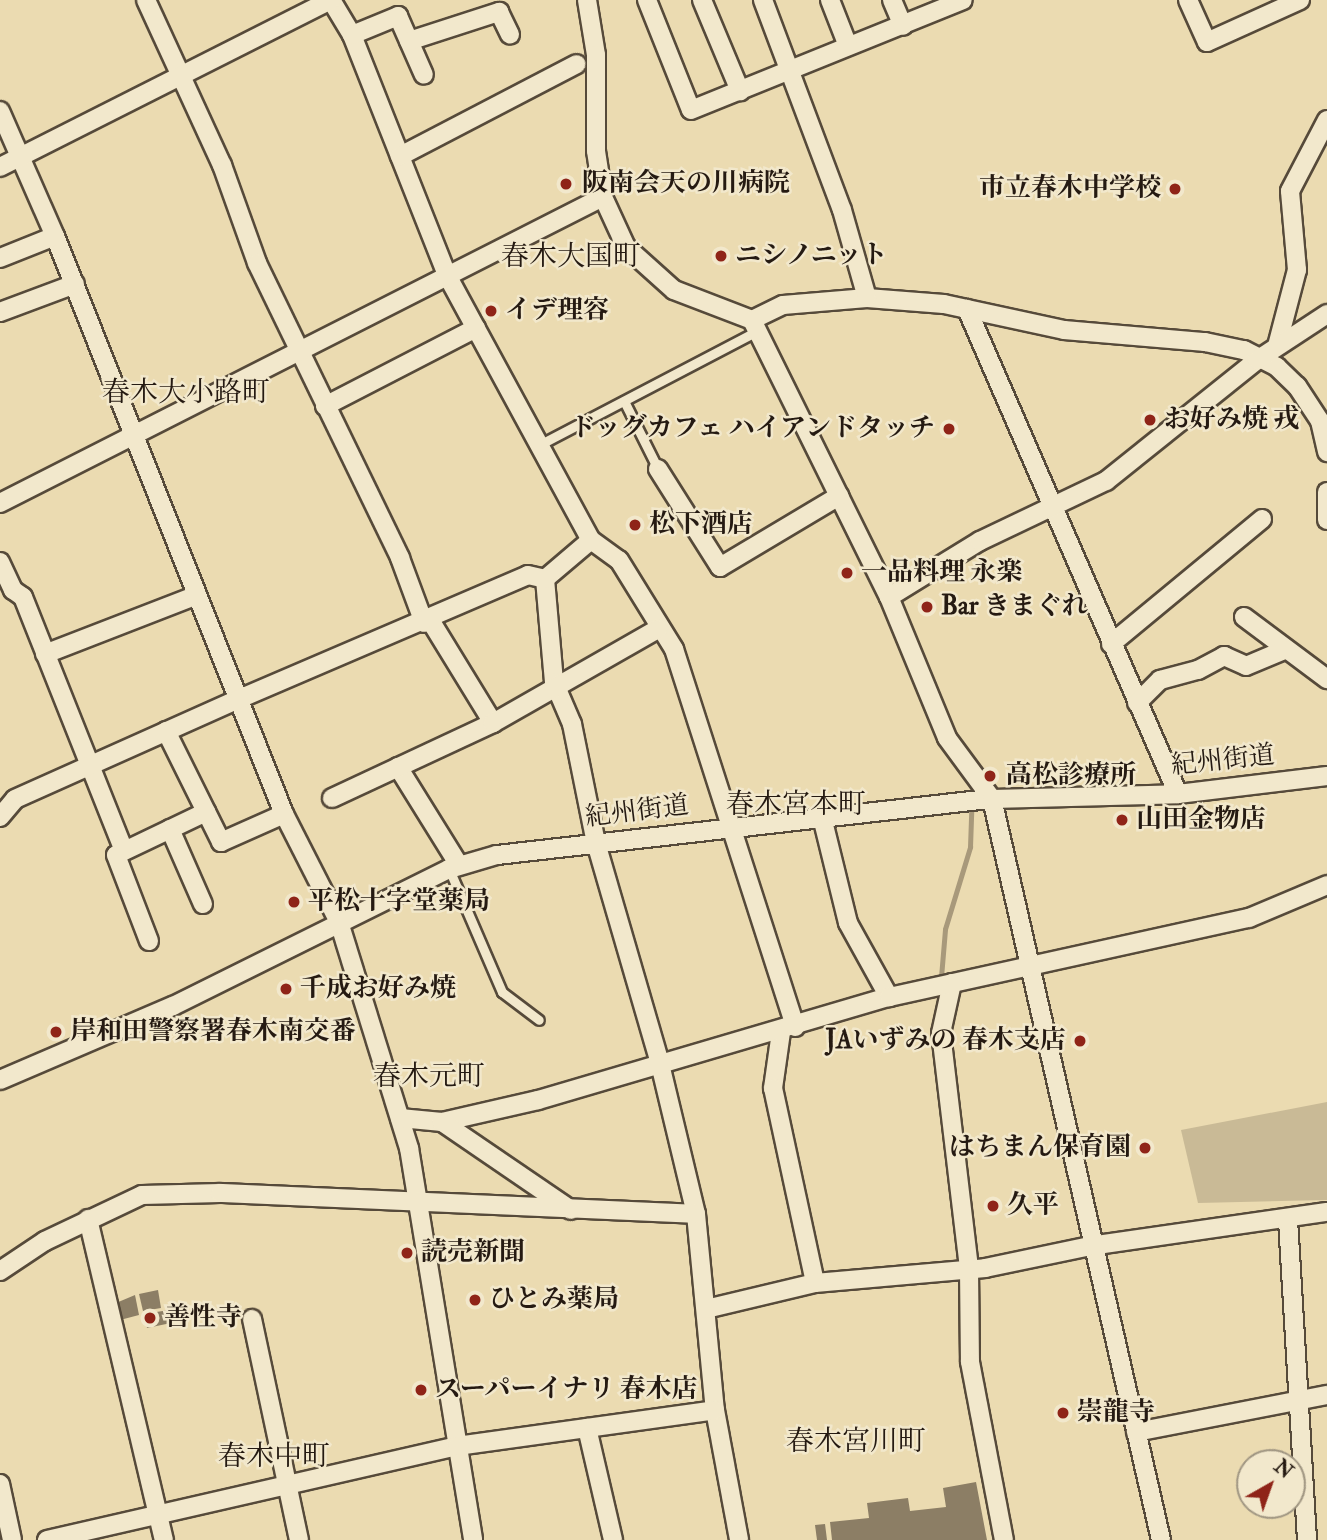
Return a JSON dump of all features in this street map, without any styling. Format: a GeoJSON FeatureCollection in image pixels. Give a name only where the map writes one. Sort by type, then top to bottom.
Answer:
{"type":"FeatureCollection","features":[{"type":"Feature","properties":{"kind":"street"},"geometry":{"type":"LineString","coordinates":[[146,0],[182,72],[298,352],[400,558],[427,622],[493,723]]}},
{"type":"Feature","properties":{"kind":"street"},"geometry":{"type":"LineString","coordinates":[[0,167],[182,72],[331,0],[352,35],[448,277],[591,540],[619,560],[689,682],[727,827],[788,1030],[773,1088],[815,1283]]}},
{"type":"Feature","properties":{"kind":"street"},"geometry":{"type":"LineString","coordinates":[[587,0],[595,43],[596,150],[603,197],[626,247],[649,270],[697,301],[754,326],[889,597],[947,738],[992,799],[1090,1246],[1161,1540]]}},
{"type":"Feature","properties":{"kind":"street"},"geometry":{"type":"LineString","coordinates":[[647,0],[691,110],[791,72],[963,0]]}},
{"type":"Feature","properties":{"kind":"street"},"geometry":{"type":"LineString","coordinates":[[702,0],[740,92]]}},
{"type":"Feature","properties":{"kind":"street"},"geometry":{"type":"LineString","coordinates":[[763,0],[842,210],[867,298]]}},
{"type":"Feature","properties":{"kind":"street"},"geometry":{"type":"LineString","coordinates":[[830,0],[848,46]]}},
{"type":"Feature","properties":{"kind":"street"},"geometry":{"type":"LineString","coordinates":[[892,0],[903,26]]}},
{"type":"Feature","properties":{"kind":"street"},"geometry":{"type":"LineString","coordinates":[[1188,0],[1207,42],[1260,8],[1300,0]]}},
{"type":"Feature","properties":{"kind":"street"},"geometry":{"type":"LineString","coordinates":[[409,41],[499,12],[510,35]]}},
{"type":"Feature","properties":{"kind":"street"},"geometry":{"type":"LineString","coordinates":[[352,35],[398,16],[424,75]]}},
{"type":"Feature","properties":{"kind":"street"},"geometry":{"type":"LineString","coordinates":[[400,156],[577,64]]}},
{"type":"Feature","properties":{"kind":"street"},"geometry":{"type":"LineString","coordinates":[[0,111],[23,156],[75,284],[284,814],[339,922],[400,1118],[421,1205],[473,1540]]}},
{"type":"Feature","properties":{"kind":"street"},"geometry":{"type":"LineString","coordinates":[[1277,345],[1297,270],[1290,191],[1327,121]]}},
{"type":"Feature","properties":{"kind":"street"},"geometry":{"type":"LineString","coordinates":[[0,503],[603,197]]}},
{"type":"Feature","properties":{"kind":"street"},"geometry":{"type":"LineString","coordinates":[[0,258],[55,236]]}},
{"type":"Feature","properties":{"kind":"street"},"geometry":{"type":"LineString","coordinates":[[0,312],[75,284]]}},
{"type":"Feature","properties":{"kind":"street"},"geometry":{"type":"LineString","coordinates":[[754,326],[783,305],[867,298],[967,310],[1064,330],[1205,342],[1244,350],[1257,360],[1277,367],[1297,386],[1320,421],[1327,452]]}},
{"type":"Feature","properties":{"kind":"street"},"geometry":{"type":"LineString","coordinates":[[967,310],[1178,794]]}},
{"type":"Feature","properties":{"kind":"street"},"geometry":{"type":"LineString","coordinates":[[889,597],[980,541],[1052,507],[1132,464],[1257,360],[1327,314]]}},
{"type":"Feature","properties":{"kind":"street"},"geometry":{"type":"LineString","coordinates":[[326,406],[476,328]]}},
{"type":"Feature","properties":{"kind":"street"},"geometry":{"type":"LineString","coordinates":[[658,469],[720,567],[839,496]]}},
{"type":"Feature","properties":{"kind":"street"},"geometry":{"type":"LineString","coordinates":[[1327,492],[1327,520]]}},
{"type":"Feature","properties":{"kind":"street"},"geometry":{"type":"LineString","coordinates":[[1111,644],[1262,519]]}},
{"type":"Feature","properties":{"kind":"street"},"geometry":{"type":"LineString","coordinates":[[545,579],[591,540]]}},
{"type":"Feature","properties":{"kind":"street"},"geometry":{"type":"LineString","coordinates":[[0,562],[13,590],[23,597],[124,851]]}},
{"type":"Feature","properties":{"kind":"street"},"geometry":{"type":"LineString","coordinates":[[0,817],[15,799],[239,699],[427,622],[528,575],[545,579]]}},
{"type":"Feature","properties":{"kind":"street"},"geometry":{"type":"LineString","coordinates":[[545,579],[556,688],[572,724],[596,843],[660,1064],[695,1214],[715,1410],[739,1540]]}},
{"type":"Feature","properties":{"kind":"street"},"geometry":{"type":"LineString","coordinates":[[45,654],[197,594]]}},
{"type":"Feature","properties":{"kind":"street"},"geometry":{"type":"LineString","coordinates":[[1244,617],[1284,650],[1327,679]]}},
{"type":"Feature","properties":{"kind":"street"},"geometry":{"type":"LineString","coordinates":[[332,798],[493,723],[658,629]]}},
{"type":"Feature","properties":{"kind":"street"},"geometry":{"type":"LineString","coordinates":[[1138,703],[1160,680],[1198,670],[1224,656],[1246,666],[1284,650]]}},
{"type":"Feature","properties":{"kind":"street"},"geometry":{"type":"LineString","coordinates":[[166,731],[221,842],[284,814]]}},
{"type":"Feature","properties":{"kind":"street"},"geometry":{"type":"LineString","coordinates":[[398,767],[454,867]]}},
{"type":"Feature","properties":{"kind":"street","name":"紀州街道"},"geometry":{"type":"LineString","coordinates":[[0,1080],[173,1006],[454,867],[596,843],[992,799],[1178,794],[1327,776]]}},
{"type":"Feature","properties":{"kind":"street"},"geometry":{"type":"LineString","coordinates":[[149,941],[116,855],[206,812]]}},
{"type":"Feature","properties":{"kind":"street"},"geometry":{"type":"LineString","coordinates":[[822,817],[848,923],[889,997]]}},
{"type":"Feature","properties":{"kind":"street"},"geometry":{"type":"LineString","coordinates":[[170,829],[203,904]]}},
{"type":"Feature","properties":{"kind":"street"},"geometry":{"type":"LineString","coordinates":[[400,1118],[442,1122],[788,1030],[889,997],[1250,918],[1327,885]]}},
{"type":"Feature","properties":{"kind":"street"},"geometry":{"type":"LineString","coordinates":[[952,983],[942,1033],[969,1269],[970,1362],[1004,1540]]}},
{"type":"Feature","properties":{"kind":"street"},"geometry":{"type":"LineString","coordinates":[[442,1122],[571,1210]]}},
{"type":"Feature","properties":{"kind":"street"},"geometry":{"type":"LineString","coordinates":[[0,1270],[88,1219],[142,1195],[220,1193],[421,1205],[695,1214]]}},
{"type":"Feature","properties":{"kind":"street"},"geometry":{"type":"LineString","coordinates":[[706,1309],[815,1283],[969,1269],[1090,1246],[1288,1220],[1327,1212]]}},
{"type":"Feature","properties":{"kind":"street"},"geometry":{"type":"LineString","coordinates":[[88,1219],[164,1540]]}},
{"type":"Feature","properties":{"kind":"street"},"geometry":{"type":"LineString","coordinates":[[1288,1220],[1301,1398],[1307,1540]]}},
{"type":"Feature","properties":{"kind":"street"},"geometry":{"type":"LineString","coordinates":[[252,1319],[299,1540]]}},
{"type":"Feature","properties":{"kind":"street"},"geometry":{"type":"LineString","coordinates":[[1136,1432],[1327,1395]]}},
{"type":"Feature","properties":{"kind":"street"},"geometry":{"type":"LineString","coordinates":[[47,1540],[160,1518],[457,1446],[715,1410]]}},
{"type":"Feature","properties":{"kind":"street"},"geometry":{"type":"LineString","coordinates":[[587,1428],[613,1540]]}},
{"type":"Feature","properties":{"kind":"street"},"geometry":{"type":"LineString","coordinates":[[0,1484],[12,1540]]}},
{"type":"Feature","properties":{"kind":"lane"},"geometry":{"type":"LineString","coordinates":[[539,444],[624,401],[754,326]]}},
{"type":"Feature","properties":{"kind":"lane"},"geometry":{"type":"LineString","coordinates":[[624,401],[658,469]]}},
{"type":"Feature","properties":{"kind":"lane"},"geometry":{"type":"LineString","coordinates":[[454,867],[502,992],[539,1020]]}},
{"type":"Feature","properties":{"kind":"shaded area"},"geometry":{"type":"Polygon","coordinates":[[[1327,1102],[1327,1200],[1198,1203],[1181,1130],[1327,1102]]]}},
{"type":"Feature","properties":{"kind":"building"},"geometry":{"type":"Polygon","coordinates":[[[158,1290],[161,1308],[143,1311],[139,1294],[158,1290]]]}},
{"type":"Feature","properties":{"kind":"building"},"geometry":{"type":"Polygon","coordinates":[[[135,1295],[139,1315],[120,1320],[116,1303],[135,1295]]]}},
{"type":"Feature","properties":{"kind":"building"},"geometry":{"type":"Polygon","coordinates":[[[169,1310],[171,1323],[147,1328],[144,1314],[169,1310]]]}},
{"type":"Feature","properties":{"kind":"building"},"geometry":{"type":"Polygon","coordinates":[[[976,1482],[987,1540],[832,1540],[830,1522],[869,1518],[867,1503],[908,1498],[910,1511],[946,1507],[943,1488],[976,1482]]]}},
{"type":"Feature","properties":{"kind":"building"},"geometry":{"type":"Polygon","coordinates":[[[825,1524],[827,1540],[817,1540],[815,1525],[825,1524]]]}},
{"type":"Feature","properties":{"kind":"waterway"},"geometry":{"type":"LineString","coordinates":[[941,977],[945,929],[970,847],[971,811]]}},
{"type":"Feature","properties":{"kind":"waterway"},"geometry":{"type":"LineString","coordinates":[[969,1402],[985,1489]]}},
{"type":"Feature","properties":{"kind":"place","name":"阪南会天の川病院"},"geometry":{"type":"Point","coordinates":[566,184]}},
{"type":"Feature","properties":{"kind":"place","name":"市立春木中学校"},"geometry":{"type":"Point","coordinates":[1175,189]}},
{"type":"Feature","properties":{"kind":"place","name":"ニシノニット"},"geometry":{"type":"Point","coordinates":[721,256]}},
{"type":"Feature","properties":{"kind":"place","name":"イデ理容"},"geometry":{"type":"Point","coordinates":[491,311]}},
{"type":"Feature","properties":{"kind":"place","name":"お好み焼 戎"},"geometry":{"type":"Point","coordinates":[1150,420]}},
{"type":"Feature","properties":{"kind":"place","name":"ドッグカフェ ハイアンドタッチ"},"geometry":{"type":"Point","coordinates":[949,429]}},
{"type":"Feature","properties":{"kind":"place","name":"松下酒店"},"geometry":{"type":"Point","coordinates":[635,525]}},
{"type":"Feature","properties":{"kind":"place","name":"一品料理 永楽"},"geometry":{"type":"Point","coordinates":[847,573]}},
{"type":"Feature","properties":{"kind":"place","name":"Bar きまぐれ"},"geometry":{"type":"Point","coordinates":[927,607]}},
{"type":"Feature","properties":{"kind":"place","name":"高松診療所"},"geometry":{"type":"Point","coordinates":[990,776]}},
{"type":"Feature","properties":{"kind":"place","name":"山田金物店"},"geometry":{"type":"Point","coordinates":[1122,820]}},
{"type":"Feature","properties":{"kind":"place","name":"平松十字堂薬局"},"geometry":{"type":"Point","coordinates":[294,902]}},
{"type":"Feature","properties":{"kind":"place","name":"千成お好み焼"},"geometry":{"type":"Point","coordinates":[286,989]}},
{"type":"Feature","properties":{"kind":"place","name":"岸和田警察署春木南交番"},"geometry":{"type":"Point","coordinates":[56,1032]}},
{"type":"Feature","properties":{"kind":"place","name":"JAいずみの 春木支店"},"geometry":{"type":"Point","coordinates":[1080,1041]}},
{"type":"Feature","properties":{"kind":"place","name":"はちまん保育園"},"geometry":{"type":"Point","coordinates":[1145,1148]}},
{"type":"Feature","properties":{"kind":"place","name":"久平"},"geometry":{"type":"Point","coordinates":[993,1206]}},
{"type":"Feature","properties":{"kind":"place","name":"読売新聞"},"geometry":{"type":"Point","coordinates":[407,1253]}},
{"type":"Feature","properties":{"kind":"place","name":"ひとみ薬局"},"geometry":{"type":"Point","coordinates":[475,1300]}},
{"type":"Feature","properties":{"kind":"place","name":"善性寺"},"geometry":{"type":"Point","coordinates":[150,1318]}},
{"type":"Feature","properties":{"kind":"place","name":"スーパーイナリ 春木店"},"geometry":{"type":"Point","coordinates":[421,1390]}},
{"type":"Feature","properties":{"kind":"place","name":"崇龍寺"},"geometry":{"type":"Point","coordinates":[1063,1413]}},
{"type":"Feature","properties":{"kind":"district","name":"春木大国町"},"geometry":{"type":"Point","coordinates":[571,257]}},
{"type":"Feature","properties":{"kind":"district","name":"春木大小路町"},"geometry":{"type":"Point","coordinates":[186,393]}},
{"type":"Feature","properties":{"kind":"district","name":"春木宮本町"},"geometry":{"type":"Point","coordinates":[796,805]}},
{"type":"Feature","properties":{"kind":"district","name":"春木元町"},"geometry":{"type":"Point","coordinates":[429,1077]}},
{"type":"Feature","properties":{"kind":"district","name":"春木宮川町"},"geometry":{"type":"Point","coordinates":[856,1442]}},
{"type":"Feature","properties":{"kind":"district","name":"春木中町"},"geometry":{"type":"Point","coordinates":[274,1457]}}]}
